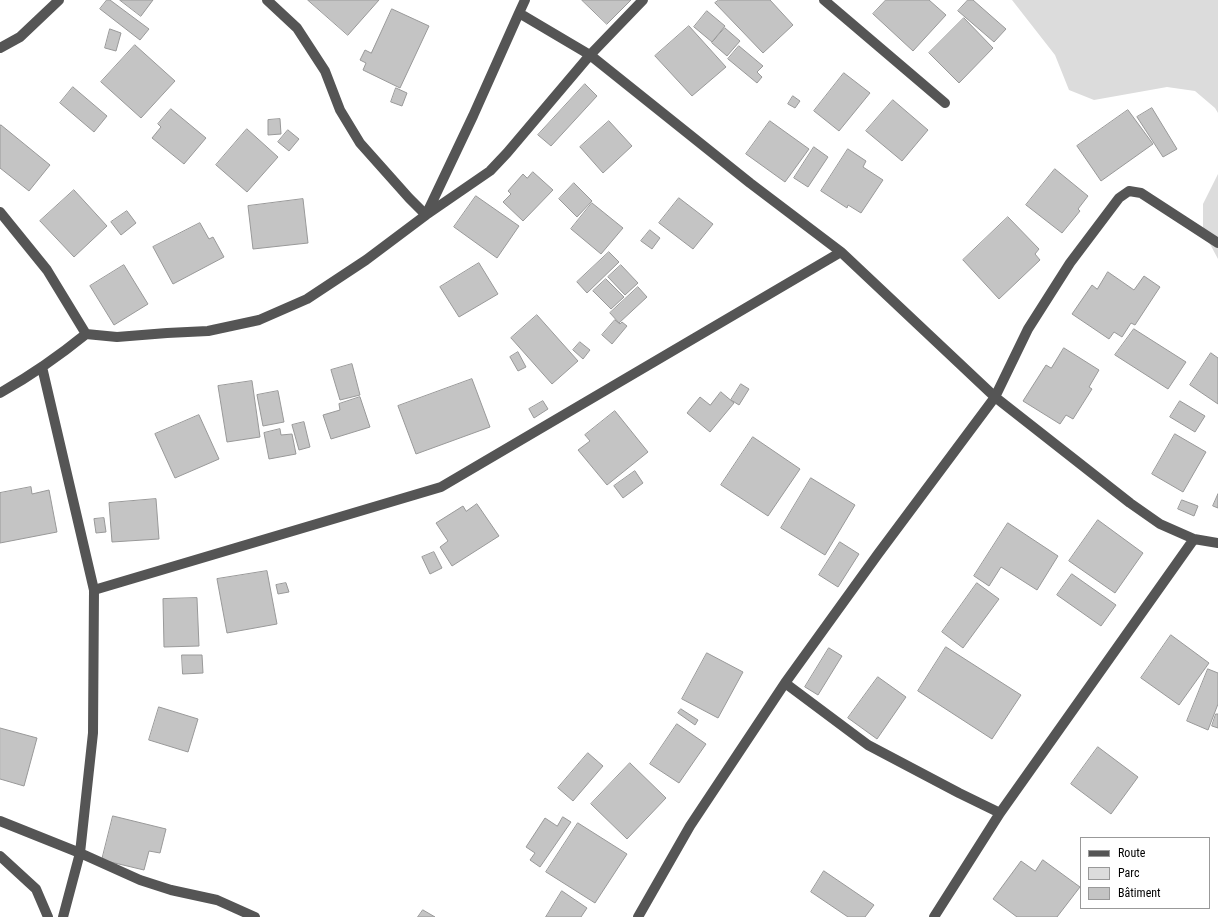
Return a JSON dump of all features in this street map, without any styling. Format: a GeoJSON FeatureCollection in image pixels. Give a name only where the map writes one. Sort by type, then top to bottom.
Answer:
{"type":"FeatureCollection","features":[{"type":"Feature","properties":{"kind":"street"},"geometry":{"type":"LineString","coordinates":[[0,48],[20,37],[59,0]]}},
{"type":"Feature","properties":{"kind":"street"},"geometry":{"type":"LineString","coordinates":[[267,0],[301,34],[325,71],[340,110],[360,143],[426,215]]}},
{"type":"Feature","properties":{"kind":"street"},"geometry":{"type":"LineString","coordinates":[[426,215],[473,116],[525,0]]}},
{"type":"Feature","properties":{"kind":"street"},"geometry":{"type":"LineString","coordinates":[[0,393],[42,367],[86,334],[117,338],[208,331],[259,320],[307,299],[366,260],[456,193],[490,171],[590,55],[643,0]]}},
{"type":"Feature","properties":{"kind":"street"},"geometry":{"type":"LineString","coordinates":[[824,0],[945,103]]}},
{"type":"Feature","properties":{"kind":"street"},"geometry":{"type":"LineString","coordinates":[[519,13],[590,55],[750,183],[841,252],[996,397],[1130,503],[1160,524],[1194,539],[1218,543]]}},
{"type":"Feature","properties":{"kind":"street"},"geometry":{"type":"LineString","coordinates":[[638,917],[690,826],[786,682],[878,554],[996,397],[1028,329],[1065,270],[1119,198],[1129,191],[1141,193],[1218,243]]}},
{"type":"Feature","properties":{"kind":"street"},"geometry":{"type":"LineString","coordinates":[[0,212],[47,270],[86,334]]}},
{"type":"Feature","properties":{"kind":"street"},"geometry":{"type":"LineString","coordinates":[[94,590],[441,487],[841,252]]}},
{"type":"Feature","properties":{"kind":"street"},"geometry":{"type":"LineString","coordinates":[[42,367],[94,590],[93,733],[80,853],[63,917]]}},
{"type":"Feature","properties":{"kind":"street"},"geometry":{"type":"LineString","coordinates":[[934,917],[1000,813],[1194,539]]}},
{"type":"Feature","properties":{"kind":"street"},"geometry":{"type":"LineString","coordinates":[[786,682],[868,745],[1000,813]]}},
{"type":"Feature","properties":{"kind":"street"},"geometry":{"type":"LineString","coordinates":[[0,821],[80,853],[140,880],[171,890],[217,900],[255,917]]}},
{"type":"Feature","properties":{"kind":"street"},"geometry":{"type":"LineString","coordinates":[[0,856],[36,889],[48,917]]}},
{"type":"Feature","properties":{"kind":"green space"},"geometry":{"type":"Polygon","coordinates":[[[1012,0],[1218,0],[1218,113],[1215,108],[1195,91],[1167,87],[1094,100],[1069,90],[1055,55],[1012,0]]]}},
{"type":"Feature","properties":{"kind":"green space"},"geometry":{"type":"Polygon","coordinates":[[[1218,174],[1218,259],[1203,231],[1203,204],[1218,174]]]}},
{"type":"Feature","properties":{"kind":"building"},"geometry":{"type":"Polygon","coordinates":[[[107,0],[110,0],[149,29],[140,40],[100,9],[107,0]]]}},
{"type":"Feature","properties":{"kind":"building"},"geometry":{"type":"Polygon","coordinates":[[[120,0],[153,0],[141,16],[120,0]]]}},
{"type":"Feature","properties":{"kind":"building"},"geometry":{"type":"Polygon","coordinates":[[[308,0],[379,0],[348,35],[308,0]]]}},
{"type":"Feature","properties":{"kind":"building"},"geometry":{"type":"Polygon","coordinates":[[[582,0],[631,0],[607,24],[582,0]]]}},
{"type":"Feature","properties":{"kind":"building"},"geometry":{"type":"Polygon","coordinates":[[[719,0],[770,0],[793,25],[763,53],[715,3],[719,0]]]}},
{"type":"Feature","properties":{"kind":"building"},"geometry":{"type":"Polygon","coordinates":[[[886,0],[929,0],[946,15],[913,51],[873,14],[886,0]]]}},
{"type":"Feature","properties":{"kind":"building"},"geometry":{"type":"Polygon","coordinates":[[[968,0],[973,0],[1006,29],[994,42],[958,11],[968,0]]]}},
{"type":"Feature","properties":{"kind":"building"},"geometry":{"type":"Polygon","coordinates":[[[392,9],[429,26],[400,88],[363,70],[366,63],[360,60],[365,50],[371,53],[392,9]]]}},
{"type":"Feature","properties":{"kind":"building"},"geometry":{"type":"Polygon","coordinates":[[[707,11],[725,26],[712,42],[694,27],[707,11]]]}},
{"type":"Feature","properties":{"kind":"building"},"geometry":{"type":"Polygon","coordinates":[[[964,18],[993,48],[959,83],[929,53],[964,18]]]}},
{"type":"Feature","properties":{"kind":"building"},"geometry":{"type":"Polygon","coordinates":[[[689,26],[726,67],[692,96],[655,56],[689,26]]]}},
{"type":"Feature","properties":{"kind":"building"},"geometry":{"type":"Polygon","coordinates":[[[725,28],[740,41],[727,56],[712,43],[725,28]]]}},
{"type":"Feature","properties":{"kind":"building"},"geometry":{"type":"Polygon","coordinates":[[[110,29],[121,33],[116,51],[105,48],[110,29]]]}},
{"type":"Feature","properties":{"kind":"building"},"geometry":{"type":"Polygon","coordinates":[[[135,45],[175,81],[141,118],[101,82],[135,45]]]}},
{"type":"Feature","properties":{"kind":"building"},"geometry":{"type":"Polygon","coordinates":[[[739,46],[763,66],[757,72],[762,77],[757,83],[728,59],[739,46]]]}},
{"type":"Feature","properties":{"kind":"building"},"geometry":{"type":"Polygon","coordinates":[[[844,73],[870,93],[839,131],[814,111],[844,73]]]}},
{"type":"Feature","properties":{"kind":"building"},"geometry":{"type":"Polygon","coordinates":[[[585,84],[597,96],[551,146],[538,135],[585,84]]]}},
{"type":"Feature","properties":{"kind":"building"},"geometry":{"type":"Polygon","coordinates":[[[73,87],[107,116],[94,132],[60,103],[73,87]]]}},
{"type":"Feature","properties":{"kind":"building"},"geometry":{"type":"Polygon","coordinates":[[[396,88],[407,93],[402,106],[391,102],[396,88]]]}},
{"type":"Feature","properties":{"kind":"building"},"geometry":{"type":"Polygon","coordinates":[[[793,96],[800,101],[795,108],[788,104],[793,96]]]}},
{"type":"Feature","properties":{"kind":"building"},"geometry":{"type":"Polygon","coordinates":[[[893,100],[928,130],[902,161],[866,131],[893,100]]]}},
{"type":"Feature","properties":{"kind":"building"},"geometry":{"type":"Polygon","coordinates":[[[1152,108],[1177,149],[1163,157],[1137,117],[1152,108]]]}},
{"type":"Feature","properties":{"kind":"building"},"geometry":{"type":"Polygon","coordinates":[[[171,109],[206,138],[184,164],[152,138],[161,127],[158,124],[171,109]]]}},
{"type":"Feature","properties":{"kind":"building"},"geometry":{"type":"Polygon","coordinates":[[[1128,110],[1153,144],[1101,181],[1077,146],[1128,110]]]}},
{"type":"Feature","properties":{"kind":"building"},"geometry":{"type":"Polygon","coordinates":[[[280,119],[281,134],[268,135],[268,120],[280,119]]]}},
{"type":"Feature","properties":{"kind":"building"},"geometry":{"type":"Polygon","coordinates":[[[609,121],[632,146],[603,173],[580,147],[609,121]]]}},
{"type":"Feature","properties":{"kind":"building"},"geometry":{"type":"Polygon","coordinates":[[[770,121],[809,149],[785,182],[746,154],[770,121]]]}},
{"type":"Feature","properties":{"kind":"building"},"geometry":{"type":"Polygon","coordinates":[[[1,125],[50,165],[29,191],[0,168],[1,125]]]}},
{"type":"Feature","properties":{"kind":"building"},"geometry":{"type":"Polygon","coordinates":[[[247,129],[278,157],[247,192],[216,165],[247,129]]]}},
{"type":"Feature","properties":{"kind":"building"},"geometry":{"type":"Polygon","coordinates":[[[288,130],[299,139],[289,151],[278,142],[288,130]]]}},
{"type":"Feature","properties":{"kind":"building"},"geometry":{"type":"Polygon","coordinates":[[[814,147],[828,157],[808,187],[794,178],[814,147]]]}},
{"type":"Feature","properties":{"kind":"building"},"geometry":{"type":"Polygon","coordinates":[[[848,149],[866,161],[863,167],[883,180],[861,213],[848,205],[847,208],[821,191],[848,149]]]}},
{"type":"Feature","properties":{"kind":"building"},"geometry":{"type":"Polygon","coordinates":[[[1055,169],[1088,196],[1078,209],[1080,211],[1062,233],[1026,205],[1055,169]]]}},
{"type":"Feature","properties":{"kind":"building"},"geometry":{"type":"Polygon","coordinates":[[[533,172],[553,190],[523,221],[503,202],[511,194],[508,191],[523,174],[527,178],[533,172]]]}},
{"type":"Feature","properties":{"kind":"building"},"geometry":{"type":"Polygon","coordinates":[[[574,183],[592,201],[577,217],[559,199],[574,183]]]}},
{"type":"Feature","properties":{"kind":"building"},"geometry":{"type":"Polygon","coordinates":[[[74,190],[107,226],[74,257],[40,221],[74,190]]]}},
{"type":"Feature","properties":{"kind":"building"},"geometry":{"type":"Polygon","coordinates":[[[476,196],[519,226],[497,258],[454,227],[476,196]]]}},
{"type":"Feature","properties":{"kind":"building"},"geometry":{"type":"Polygon","coordinates":[[[679,198],[713,224],[693,249],[659,223],[679,198]]]}},
{"type":"Feature","properties":{"kind":"building"},"geometry":{"type":"Polygon","coordinates":[[[303,199],[308,243],[253,249],[248,206],[303,199]]]}},
{"type":"Feature","properties":{"kind":"building"},"geometry":{"type":"Polygon","coordinates":[[[592,203],[623,228],[601,254],[571,229],[592,203]]]}},
{"type":"Feature","properties":{"kind":"building"},"geometry":{"type":"Polygon","coordinates":[[[127,211],[136,223],[121,235],[111,222],[127,211]]]}},
{"type":"Feature","properties":{"kind":"building"},"geometry":{"type":"Polygon","coordinates":[[[1008,217],[1039,249],[1035,254],[1040,260],[999,299],[963,260],[1008,217]]]}},
{"type":"Feature","properties":{"kind":"building"},"geometry":{"type":"Polygon","coordinates":[[[200,223],[209,239],[213,237],[224,257],[173,284],[153,247],[200,223]]]}},
{"type":"Feature","properties":{"kind":"building"},"geometry":{"type":"Polygon","coordinates":[[[650,230],[660,238],[652,249],[641,241],[650,230]]]}},
{"type":"Feature","properties":{"kind":"building"},"geometry":{"type":"Polygon","coordinates":[[[609,252],[619,262],[587,293],[577,282],[609,252]]]}},
{"type":"Feature","properties":{"kind":"building"},"geometry":{"type":"Polygon","coordinates":[[[479,263],[498,294],[459,317],[440,287],[479,263]]]}},
{"type":"Feature","properties":{"kind":"building"},"geometry":{"type":"Polygon","coordinates":[[[124,265],[148,304],[114,325],[90,286],[124,265]]]}},
{"type":"Feature","properties":{"kind":"building"},"geometry":{"type":"Polygon","coordinates":[[[621,265],[638,283],[625,295],[608,277],[621,265]]]}},
{"type":"Feature","properties":{"kind":"building"},"geometry":{"type":"Polygon","coordinates":[[[1108,272],[1134,290],[1144,276],[1160,287],[1135,325],[1131,323],[1122,337],[1114,332],[1109,339],[1072,314],[1092,285],[1097,289],[1108,272]]]}},
{"type":"Feature","properties":{"kind":"building"},"geometry":{"type":"Polygon","coordinates":[[[606,279],[624,297],[611,309],[593,291],[606,279]]]}},
{"type":"Feature","properties":{"kind":"building"},"geometry":{"type":"Polygon","coordinates":[[[638,287],[647,297],[619,323],[610,313],[638,287]]]}},
{"type":"Feature","properties":{"kind":"building"},"geometry":{"type":"Polygon","coordinates":[[[537,315],[578,361],[552,384],[511,338],[537,315]]]}},
{"type":"Feature","properties":{"kind":"building"},"geometry":{"type":"Polygon","coordinates":[[[615,320],[620,324],[622,322],[627,326],[612,344],[602,335],[615,320]]]}},
{"type":"Feature","properties":{"kind":"building"},"geometry":{"type":"Polygon","coordinates":[[[1134,329],[1186,362],[1168,389],[1115,355],[1134,329]]]}},
{"type":"Feature","properties":{"kind":"building"},"geometry":{"type":"Polygon","coordinates":[[[580,342],[590,350],[583,359],[573,350],[580,342]]]}},
{"type":"Feature","properties":{"kind":"building"},"geometry":{"type":"Polygon","coordinates":[[[1064,348],[1099,370],[1089,387],[1092,389],[1073,419],[1066,415],[1060,424],[1023,401],[1046,365],[1051,368],[1064,348]]]}},
{"type":"Feature","properties":{"kind":"building"},"geometry":{"type":"Polygon","coordinates":[[[518,352],[526,367],[518,371],[510,357],[518,352]]]}},
{"type":"Feature","properties":{"kind":"building"},"geometry":{"type":"Polygon","coordinates":[[[1211,353],[1218,358],[1218,404],[1190,385],[1211,353]]]}},
{"type":"Feature","properties":{"kind":"building"},"geometry":{"type":"Polygon","coordinates":[[[352,364],[360,395],[340,400],[331,370],[352,364]]]}},
{"type":"Feature","properties":{"kind":"building"},"geometry":{"type":"Polygon","coordinates":[[[472,379],[490,427],[416,454],[398,406],[472,379]]]}},
{"type":"Feature","properties":{"kind":"building"},"geometry":{"type":"Polygon","coordinates":[[[252,381],[260,437],[227,442],[218,386],[252,381]]]}},
{"type":"Feature","properties":{"kind":"building"},"geometry":{"type":"Polygon","coordinates":[[[741,384],[749,389],[739,405],[731,400],[741,384]]]}},
{"type":"Feature","properties":{"kind":"building"},"geometry":{"type":"Polygon","coordinates":[[[278,391],[284,422],[263,426],[257,395],[278,391]]]}},
{"type":"Feature","properties":{"kind":"building"},"geometry":{"type":"Polygon","coordinates":[[[721,392],[734,403],[710,432],[687,413],[700,397],[710,405],[721,392]]]}},
{"type":"Feature","properties":{"kind":"building"},"geometry":{"type":"Polygon","coordinates":[[[360,397],[370,427],[331,439],[323,415],[340,410],[339,404],[360,397]]]}},
{"type":"Feature","properties":{"kind":"building"},"geometry":{"type":"Polygon","coordinates":[[[543,401],[548,409],[534,418],[529,409],[543,401]]]}},
{"type":"Feature","properties":{"kind":"building"},"geometry":{"type":"Polygon","coordinates":[[[1180,401],[1205,416],[1195,432],[1170,417],[1180,401]]]}},
{"type":"Feature","properties":{"kind":"building"},"geometry":{"type":"Polygon","coordinates":[[[615,411],[648,452],[607,485],[578,450],[590,441],[585,435],[615,411]]]}},
{"type":"Feature","properties":{"kind":"building"},"geometry":{"type":"Polygon","coordinates":[[[199,415],[219,459],[175,478],[155,434],[199,415]]]}},
{"type":"Feature","properties":{"kind":"building"},"geometry":{"type":"Polygon","coordinates":[[[304,422],[310,447],[299,450],[292,425],[304,422]]]}},
{"type":"Feature","properties":{"kind":"building"},"geometry":{"type":"Polygon","coordinates":[[[280,429],[281,435],[292,434],[296,454],[269,459],[264,433],[280,429]]]}},
{"type":"Feature","properties":{"kind":"building"},"geometry":{"type":"Polygon","coordinates":[[[1175,434],[1206,452],[1183,492],[1152,474],[1175,434]]]}},
{"type":"Feature","properties":{"kind":"building"},"geometry":{"type":"Polygon","coordinates":[[[753,437],[800,469],[768,516],[721,485],[753,437]]]}},
{"type":"Feature","properties":{"kind":"building"},"geometry":{"type":"Polygon","coordinates":[[[635,471],[643,483],[623,498],[614,486],[635,471]]]}},
{"type":"Feature","properties":{"kind":"building"},"geometry":{"type":"Polygon","coordinates":[[[811,478],[855,505],[825,555],[781,528],[811,478]]]}},
{"type":"Feature","properties":{"kind":"building"},"geometry":{"type":"Polygon","coordinates":[[[31,487],[32,494],[49,490],[57,532],[0,543],[0,493],[31,487]]]}},
{"type":"Feature","properties":{"kind":"building"},"geometry":{"type":"Polygon","coordinates":[[[1218,494],[1218,508],[1213,506],[1218,494]]]}},
{"type":"Feature","properties":{"kind":"building"},"geometry":{"type":"Polygon","coordinates":[[[156,499],[159,539],[112,542],[109,503],[156,499]]]}},
{"type":"Feature","properties":{"kind":"building"},"geometry":{"type":"Polygon","coordinates":[[[1182,500],[1198,506],[1194,516],[1178,509],[1182,500]]]}},
{"type":"Feature","properties":{"kind":"building"},"geometry":{"type":"Polygon","coordinates":[[[477,504],[499,536],[452,566],[440,547],[448,541],[436,523],[463,506],[466,511],[477,504]]]}},
{"type":"Feature","properties":{"kind":"building"},"geometry":{"type":"Polygon","coordinates":[[[104,518],[106,532],[96,533],[94,519],[104,518]]]}},
{"type":"Feature","properties":{"kind":"building"},"geometry":{"type":"Polygon","coordinates":[[[1098,520],[1143,553],[1115,593],[1069,561],[1098,520]]]}},
{"type":"Feature","properties":{"kind":"building"},"geometry":{"type":"Polygon","coordinates":[[[1008,523],[1058,556],[1037,590],[1001,567],[989,586],[974,576],[1008,523]]]}},
{"type":"Feature","properties":{"kind":"building"},"geometry":{"type":"Polygon","coordinates":[[[840,542],[859,554],[838,587],[819,575],[840,542]]]}},
{"type":"Feature","properties":{"kind":"building"},"geometry":{"type":"Polygon","coordinates":[[[434,552],[442,568],[430,574],[422,557],[434,552]]]}},
{"type":"Feature","properties":{"kind":"building"},"geometry":{"type":"Polygon","coordinates":[[[267,571],[277,624],[227,633],[217,579],[267,571]]]}},
{"type":"Feature","properties":{"kind":"building"},"geometry":{"type":"Polygon","coordinates":[[[1072,574],[1116,605],[1101,626],[1057,595],[1072,574]]]}},
{"type":"Feature","properties":{"kind":"building"},"geometry":{"type":"Polygon","coordinates":[[[286,583],[289,592],[278,594],[276,585],[286,583]]]}},
{"type":"Feature","properties":{"kind":"building"},"geometry":{"type":"Polygon","coordinates":[[[977,583],[999,599],[963,648],[942,632],[977,583]]]}},
{"type":"Feature","properties":{"kind":"building"},"geometry":{"type":"Polygon","coordinates":[[[197,598],[199,646],[164,647],[163,599],[197,598]]]}},
{"type":"Feature","properties":{"kind":"building"},"geometry":{"type":"Polygon","coordinates":[[[1171,635],[1209,663],[1179,705],[1141,678],[1171,635]]]}},
{"type":"Feature","properties":{"kind":"building"},"geometry":{"type":"Polygon","coordinates":[[[946,647],[1021,695],[992,739],[918,691],[946,647]]]}},
{"type":"Feature","properties":{"kind":"building"},"geometry":{"type":"Polygon","coordinates":[[[829,648],[842,656],[818,695],[805,687],[829,648]]]}},
{"type":"Feature","properties":{"kind":"building"},"geometry":{"type":"Polygon","coordinates":[[[707,653],[743,672],[718,718],[682,699],[707,653]]]}},
{"type":"Feature","properties":{"kind":"building"},"geometry":{"type":"Polygon","coordinates":[[[182,655],[202,655],[203,673],[183,674],[182,655]]]}},
{"type":"Feature","properties":{"kind":"building"},"geometry":{"type":"Polygon","coordinates":[[[1208,669],[1218,673],[1218,704],[1208,730],[1187,721],[1208,669]]]}},
{"type":"Feature","properties":{"kind":"building"},"geometry":{"type":"Polygon","coordinates":[[[878,677],[906,697],[877,739],[848,718],[878,677]]]}},
{"type":"Feature","properties":{"kind":"building"},"geometry":{"type":"Polygon","coordinates":[[[159,707],[198,719],[188,752],[149,740],[159,707]]]}},
{"type":"Feature","properties":{"kind":"building"},"geometry":{"type":"Polygon","coordinates":[[[681,709],[698,720],[695,725],[678,713],[681,709]]]}},
{"type":"Feature","properties":{"kind":"building"},"geometry":{"type":"Polygon","coordinates":[[[1216,714],[1218,714],[1218,728],[1212,726],[1216,714]]]}},
{"type":"Feature","properties":{"kind":"building"},"geometry":{"type":"Polygon","coordinates":[[[677,724],[706,744],[679,783],[650,764],[677,724]]]}},
{"type":"Feature","properties":{"kind":"building"},"geometry":{"type":"Polygon","coordinates":[[[0,728],[37,738],[24,786],[0,779],[0,728]]]}},
{"type":"Feature","properties":{"kind":"building"},"geometry":{"type":"Polygon","coordinates":[[[1098,747],[1138,777],[1111,814],[1071,784],[1098,747]]]}},
{"type":"Feature","properties":{"kind":"building"},"geometry":{"type":"Polygon","coordinates":[[[588,753],[603,766],[573,801],[558,788],[588,753]]]}},
{"type":"Feature","properties":{"kind":"building"},"geometry":{"type":"Polygon","coordinates":[[[630,763],[666,798],[627,839],[591,804],[630,763]]]}},
{"type":"Feature","properties":{"kind":"building"},"geometry":{"type":"Polygon","coordinates":[[[113,816],[166,829],[160,853],[149,851],[144,870],[102,860],[113,816]]]}},
{"type":"Feature","properties":{"kind":"building"},"geometry":{"type":"Polygon","coordinates":[[[563,817],[571,822],[540,867],[530,860],[535,853],[526,847],[545,818],[557,826],[563,817]]]}},
{"type":"Feature","properties":{"kind":"building"},"geometry":{"type":"Polygon","coordinates":[[[578,823],[627,854],[595,903],[546,872],[578,823]]]}},
{"type":"Feature","properties":{"kind":"building"},"geometry":{"type":"Polygon","coordinates":[[[1043,860],[1080,887],[1057,917],[1017,917],[993,899],[1021,861],[1035,871],[1043,860]]]}},
{"type":"Feature","properties":{"kind":"building"},"geometry":{"type":"Polygon","coordinates":[[[824,871],[874,905],[865,917],[848,917],[811,892],[824,871]]]}},
{"type":"Feature","properties":{"kind":"building"},"geometry":{"type":"Polygon","coordinates":[[[562,891],[587,908],[581,917],[546,917],[562,891]]]}},
{"type":"Feature","properties":{"kind":"building"},"geometry":{"type":"Polygon","coordinates":[[[423,910],[435,917],[418,917],[423,910]]]}}]}
